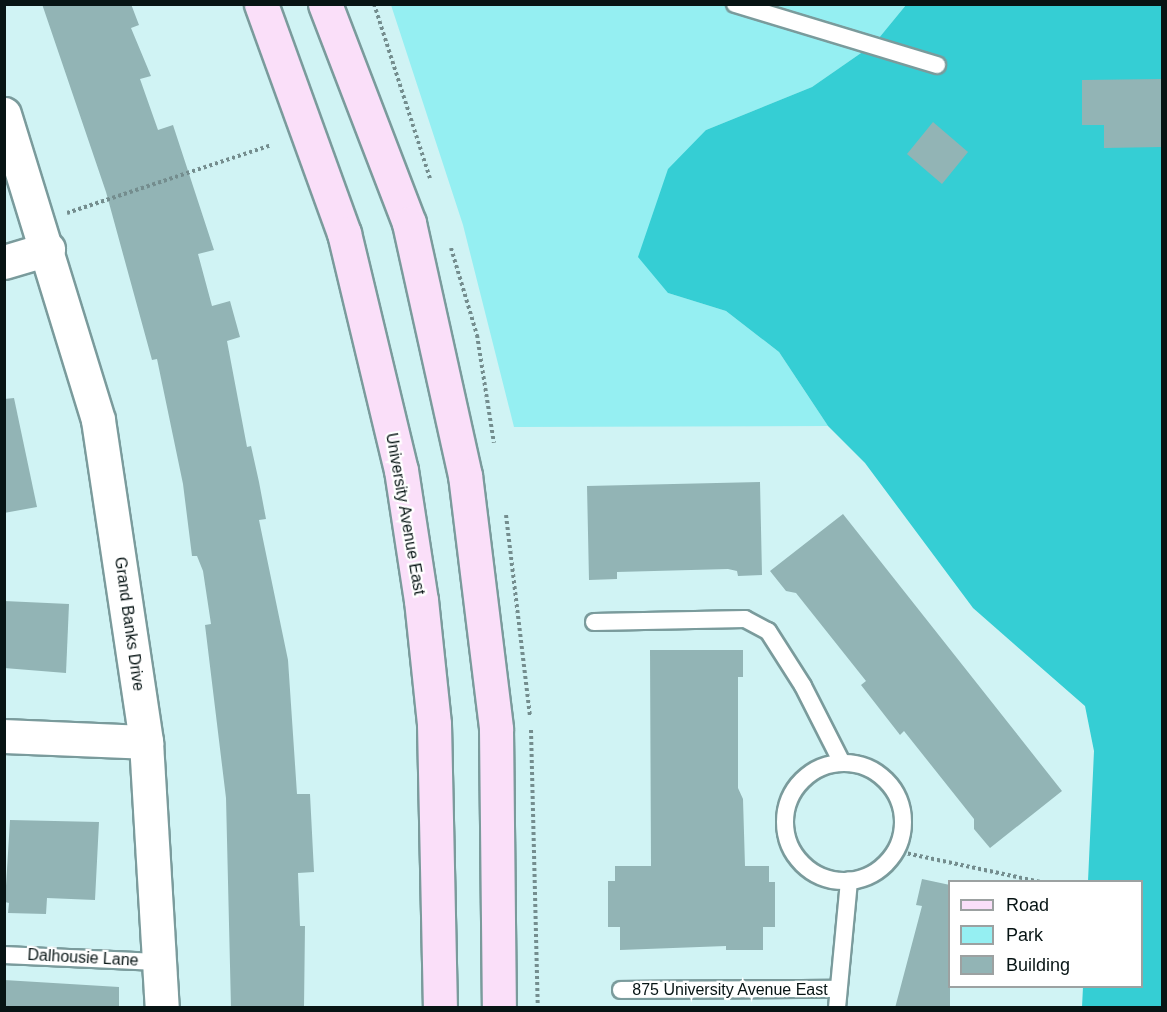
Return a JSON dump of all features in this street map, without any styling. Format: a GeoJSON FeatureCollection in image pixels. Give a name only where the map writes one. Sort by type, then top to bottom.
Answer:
{"type":"FeatureCollection","features":[{"type":"Feature","properties":{"kind":"main road","name":"University Avenue East"},"geometry":{"type":"LineString","coordinates":[[261,4],[344,233],[401,470],[434,724],[440,1008]]}},
{"type":"Feature","properties":{"kind":"main road"},"geometry":{"type":"LineString","coordinates":[[325,4],[409,223],[465,475],[496,729],[499,1008]]}},
{"type":"Feature","properties":{"kind":"street","name":"Grand Banks Drive"},"geometry":{"type":"LineString","coordinates":[[4,114],[44,235],[98,420],[146,742],[162,1008]]}},
{"type":"Feature","properties":{"kind":"street"},"geometry":{"type":"LineString","coordinates":[[4,262],[44,235]]}},
{"type":"Feature","properties":{"kind":"street"},"geometry":{"type":"LineString","coordinates":[[4,736],[146,742]]}},
{"type":"Feature","properties":{"kind":"lane"},"geometry":{"type":"LineString","coordinates":[[735,4],[937,65]]}},
{"type":"Feature","properties":{"kind":"lane"},"geometry":{"type":"LineString","coordinates":[[594,622],[745,619],[768,631],[798,677],[842,763]]}},
{"type":"Feature","properties":{"kind":"lane"},"geometry":{"type":"LineString","coordinates":[[842,763],[877,772],[890,785],[903,817],[896,851],[884,867],[849,881],[830,880],[805,867],[789,844],[784,826],[794,789],[807,776],[842,763]]}},
{"type":"Feature","properties":{"kind":"lane","name":"875 University Avenue East"},"geometry":{"type":"LineString","coordinates":[[837,1008],[849,881]]}},
{"type":"Feature","properties":{"kind":"lane","name":"Dalhousie Lane"},"geometry":{"type":"LineString","coordinates":[[4,955],[161,962]]}},
{"type":"Feature","properties":{"kind":"lane","name":"875 University Avenue East"},"geometry":{"type":"LineString","coordinates":[[621,990],[838,989]]}},
{"type":"Feature","properties":{"kind":"path"},"geometry":{"type":"LineString","coordinates":[[44,235],[271,145]]}},
{"type":"Feature","properties":{"kind":"path"},"geometry":{"type":"LineString","coordinates":[[896,851],[1032,880]]}},
{"type":"Feature","properties":{"kind":"green space"},"geometry":{"type":"Polygon","coordinates":[[[391,5],[906,5],[874,44],[812,87],[706,130],[668,293],[726,311],[779,352],[828,426],[514,427],[463,225],[391,5]]]}},
{"type":"Feature","properties":{"kind":"shaded area"},"geometry":{"type":"Polygon","coordinates":[[[906,5],[1162,5],[1162,1007],[1082,1007],[1083,988],[1143,988],[1143,880],[1088,880],[1094,751],[1085,706],[973,608],[865,463],[828,426],[779,352],[726,311],[668,293],[638,257],[668,169],[706,130],[812,87],[874,44],[906,5]]]}},
{"type":"Feature","properties":{"kind":"building"},"geometry":{"type":"Polygon","coordinates":[[[42,4],[131,4],[139,25],[131,28],[151,76],[140,79],[158,130],[173,125],[214,250],[198,254],[212,306],[230,301],[240,337],[227,341],[247,447],[251,446],[259,482],[266,519],[259,520],[288,660],[297,794],[310,794],[314,872],[298,873],[300,926],[305,926],[304,1007],[231,1008],[226,798],[205,625],[211,624],[203,571],[197,556],[192,556],[183,484],[157,359],[152,360],[106,192],[42,4]]]}},
{"type":"Feature","properties":{"kind":"building"},"geometry":{"type":"Polygon","coordinates":[[[1162,79],[1162,147],[1104,148],[1104,125],[1082,125],[1082,80],[1162,79]]]}},
{"type":"Feature","properties":{"kind":"building"},"geometry":{"type":"Polygon","coordinates":[[[933,122],[968,152],[942,184],[907,154],[933,122]]]}},
{"type":"Feature","properties":{"kind":"building"},"geometry":{"type":"Polygon","coordinates":[[[14,398],[37,507],[4,513],[4,399],[14,398]]]}},
{"type":"Feature","properties":{"kind":"building"},"geometry":{"type":"Polygon","coordinates":[[[760,482],[762,575],[738,576],[737,571],[728,569],[617,572],[617,579],[589,580],[587,486],[760,482]]]}},
{"type":"Feature","properties":{"kind":"building"},"geometry":{"type":"Polygon","coordinates":[[[843,514],[1062,791],[990,848],[974,829],[974,819],[904,731],[900,735],[861,685],[866,681],[796,593],[786,591],[770,571],[843,514]]]}},
{"type":"Feature","properties":{"kind":"building"},"geometry":{"type":"Polygon","coordinates":[[[4,601],[69,604],[66,673],[4,668],[4,601]]]}},
{"type":"Feature","properties":{"kind":"building"},"geometry":{"type":"Polygon","coordinates":[[[650,650],[743,650],[743,677],[738,677],[738,788],[743,799],[745,866],[769,866],[769,882],[775,882],[775,927],[763,927],[763,950],[726,950],[726,946],[620,950],[620,927],[608,927],[608,881],[615,881],[615,866],[651,866],[650,650]]]}},
{"type":"Feature","properties":{"kind":"building"},"geometry":{"type":"Polygon","coordinates":[[[10,820],[99,822],[95,900],[47,898],[46,914],[8,913],[9,903],[5,902],[10,820]]]}},
{"type":"Feature","properties":{"kind":"building"},"geometry":{"type":"Polygon","coordinates":[[[922,879],[948,885],[950,1008],[895,1008],[922,906],[916,905],[922,879]]]}},
{"type":"Feature","properties":{"kind":"building"},"geometry":{"type":"Polygon","coordinates":[[[4,980],[119,987],[119,1008],[4,1008],[4,980]]]}}]}
